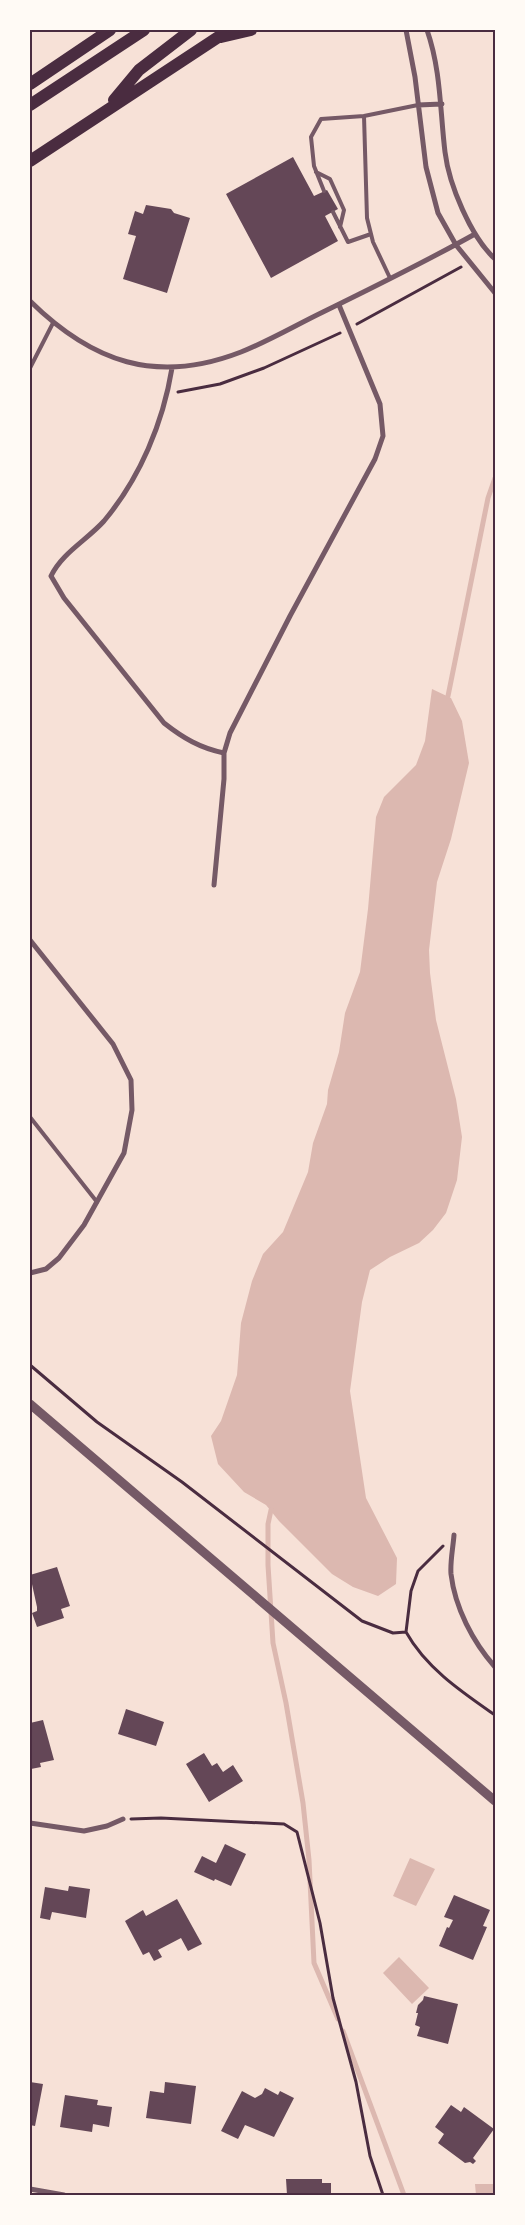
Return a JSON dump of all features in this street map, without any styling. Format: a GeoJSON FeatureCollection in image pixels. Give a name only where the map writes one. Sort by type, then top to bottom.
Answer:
{"type":"FeatureCollection","features":[{"type":"Feature","properties":{"kind":"main road"},"geometry":{"type":"LineString","coordinates":[[30,84],[110,30]]}},
{"type":"Feature","properties":{"kind":"main road"},"geometry":{"type":"LineString","coordinates":[[30,105],[144,30]]}},
{"type":"Feature","properties":{"kind":"main road"},"geometry":{"type":"LineString","coordinates":[[104,112],[139,70],[191,30]]}},
{"type":"Feature","properties":{"kind":"main road"},"geometry":{"type":"LineString","coordinates":[[30,161],[228,30]]}},
{"type":"Feature","properties":{"kind":"main road"},"geometry":{"type":"LineString","coordinates":[[216,38],[252,30]]}},
{"type":"Feature","properties":{"kind":"street"},"geometry":{"type":"LineString","coordinates":[[406,30],[426,167],[438,213],[456,245],[495,292]]}},
{"type":"Feature","properties":{"kind":"street"},"geometry":{"type":"LineString","coordinates":[[427,30],[440,88],[445,154],[462,210],[475,234],[495,259]]}},
{"type":"Feature","properties":{"kind":"street"},"geometry":{"type":"LineString","coordinates":[[418,106],[442,104]]}},
{"type":"Feature","properties":{"kind":"street"},"geometry":{"type":"LineString","coordinates":[[30,301],[53,322],[78,340],[110,358],[139,365],[172,368],[205,364],[241,352],[339,305],[475,234]]}},
{"type":"Feature","properties":{"kind":"street"},"geometry":{"type":"LineString","coordinates":[[214,885],[224,779],[224,753],[230,733],[241,709],[375,459],[383,436],[380,404],[339,305]]}},
{"type":"Feature","properties":{"kind":"street"},"geometry":{"type":"LineString","coordinates":[[172,368],[168,394],[161,419],[144,456],[118,502],[103,522],[56,565],[51,576],[64,598],[164,723],[181,737],[204,748],[224,753]]}},
{"type":"Feature","properties":{"kind":"street"},"geometry":{"type":"LineString","coordinates":[[30,940],[113,1044],[131,1080],[132,1110],[124,1153],[84,1225],[59,1258],[46,1269],[30,1273]]}},
{"type":"Feature","properties":{"kind":"street"},"geometry":{"type":"LineString","coordinates":[[30,1404],[495,1801]]}},
{"type":"Feature","properties":{"kind":"street"},"geometry":{"type":"LineString","coordinates":[[454,1535],[451,1573],[461,1613],[482,1653],[495,1668]]}},
{"type":"Feature","properties":{"kind":"street"},"geometry":{"type":"LineString","coordinates":[[30,1823],[84,1831],[107,1826],[123,1819]]}},
{"type":"Feature","properties":{"kind":"street"},"geometry":{"type":"LineString","coordinates":[[30,2189],[64,2195]]}},
{"type":"Feature","properties":{"kind":"lane"},"geometry":{"type":"LineString","coordinates":[[324,191],[316,172],[311,137],[321,119],[364,116],[418,106]]}},
{"type":"Feature","properties":{"kind":"lane"},"geometry":{"type":"LineString","coordinates":[[364,116],[367,218],[371,234],[390,278]]}},
{"type":"Feature","properties":{"kind":"lane"},"geometry":{"type":"LineString","coordinates":[[316,172],[330,179],[344,210],[340,227]]}},
{"type":"Feature","properties":{"kind":"lane"},"geometry":{"type":"LineString","coordinates":[[333,212],[348,242],[371,234]]}},
{"type":"Feature","properties":{"kind":"lane"},"geometry":{"type":"LineString","coordinates":[[30,368],[53,322]]}},
{"type":"Feature","properties":{"kind":"lane"},"geometry":{"type":"LineString","coordinates":[[30,1117],[97,1202]]}},
{"type":"Feature","properties":{"kind":"path"},"geometry":{"type":"LineString","coordinates":[[168,394],[220,384],[264,368],[388,308],[469,263]]}},
{"type":"Feature","properties":{"kind":"path"},"geometry":{"type":"LineString","coordinates":[[30,1364],[97,1422],[182,1482],[362,1621],[393,1632],[406,1632]]}},
{"type":"Feature","properties":{"kind":"path"},"geometry":{"type":"LineString","coordinates":[[454,1535],[418,1571],[411,1591],[406,1632],[413,1644],[452,1685],[495,1715]]}},
{"type":"Feature","properties":{"kind":"path"},"geometry":{"type":"LineString","coordinates":[[123,1819],[161,1818],[284,1824],[297,1832],[320,1923],[333,1998],[356,2082],[370,2156],[382,2195]]}},
{"type":"Feature","properties":{"kind":"shaded area"},"geometry":{"type":"Polygon","coordinates":[[[432,689],[451,698],[462,721],[469,763],[451,839],[437,882],[429,950],[436,1020],[456,1099],[462,1137],[457,1180],[446,1213],[433,1230],[419,1243],[390,1257],[370,1270],[362,1302],[350,1391],[366,1498],[397,1558],[396,1584],[378,1596],[353,1587],[332,1574],[279,1521],[266,1505],[244,1492],[218,1464],[211,1436],[221,1421],[237,1375],[241,1323],[252,1281],[263,1254],[283,1232],[308,1172],[313,1143],[327,1104],[328,1090],[339,1052],[345,1013],[360,972],[376,817],[384,797],[416,765],[425,741],[432,689]]]}},
{"type":"Feature","properties":{"kind":"shaded area"},"geometry":{"type":"Polygon","coordinates":[[[410,1858],[435,1869],[416,1906],[393,1896],[410,1858]]]}},
{"type":"Feature","properties":{"kind":"shaded area"},"geometry":{"type":"Polygon","coordinates":[[[399,1957],[429,1988],[412,2004],[383,1973],[399,1957]]]}},
{"type":"Feature","properties":{"kind":"shaded area"},"geometry":{"type":"Polygon","coordinates":[[[475,2184],[495,2184],[495,2195],[476,2195],[475,2184]]]}},
{"type":"Feature","properties":{"kind":"building"},"geometry":{"type":"Polygon","coordinates":[[[293,157],[314,196],[327,190],[338,209],[325,216],[338,241],[271,278],[226,194],[293,157]]]}},
{"type":"Feature","properties":{"kind":"building"},"geometry":{"type":"Polygon","coordinates":[[[146,205],[171,209],[174,213],[190,218],[167,293],[123,279],[136,236],[128,234],[135,211],[143,214],[146,205]]]}},
{"type":"Feature","properties":{"kind":"building"},"geometry":{"type":"Polygon","coordinates":[[[57,1567],[70,1606],[61,1609],[64,1618],[37,1627],[32,1613],[37,1611],[37,1607],[30,1575],[57,1567]]]}},
{"type":"Feature","properties":{"kind":"building"},"geometry":{"type":"Polygon","coordinates":[[[126,1709],[164,1722],[156,1746],[118,1734],[126,1709]]]}},
{"type":"Feature","properties":{"kind":"building"},"geometry":{"type":"Polygon","coordinates":[[[43,1720],[54,1760],[40,1763],[41,1767],[31,1769],[30,1723],[43,1720]]]}},
{"type":"Feature","properties":{"kind":"building"},"geometry":{"type":"Polygon","coordinates":[[[204,1753],[212,1766],[217,1763],[223,1772],[233,1765],[243,1781],[209,1802],[186,1764],[204,1753]]]}},
{"type":"Feature","properties":{"kind":"building"},"geometry":{"type":"Polygon","coordinates":[[[225,1844],[246,1854],[231,1886],[194,1872],[202,1856],[216,1863],[225,1844]]]}},
{"type":"Feature","properties":{"kind":"building"},"geometry":{"type":"Polygon","coordinates":[[[69,1886],[90,1889],[86,1918],[52,1912],[50,1920],[40,1918],[45,1887],[68,1891],[69,1886]]]}},
{"type":"Feature","properties":{"kind":"building"},"geometry":{"type":"Polygon","coordinates":[[[454,1895],[490,1910],[483,1926],[487,1927],[473,1960],[439,1946],[447,1927],[449,1928],[453,1920],[444,1917],[454,1895]]]}},
{"type":"Feature","properties":{"kind":"building"},"geometry":{"type":"Polygon","coordinates":[[[177,1899],[202,1944],[188,1951],[181,1938],[158,1950],[162,1957],[154,1961],[149,1952],[143,1955],[125,1921],[143,1910],[146,1916],[177,1899]]]}},
{"type":"Feature","properties":{"kind":"building"},"geometry":{"type":"Polygon","coordinates":[[[424,1996],[458,2004],[448,2044],[417,2036],[420,2027],[415,2025],[418,2013],[416,2013],[418,2005],[424,1996]]]}},
{"type":"Feature","properties":{"kind":"building"},"geometry":{"type":"Polygon","coordinates":[[[30,2082],[43,2084],[35,2126],[30,2125],[30,2082]]]}},
{"type":"Feature","properties":{"kind":"building"},"geometry":{"type":"Polygon","coordinates":[[[165,2082],[196,2086],[191,2124],[146,2118],[150,2091],[164,2093],[165,2082]]]}},
{"type":"Feature","properties":{"kind":"building"},"geometry":{"type":"Polygon","coordinates":[[[265,2088],[278,2095],[280,2091],[294,2098],[274,2137],[245,2125],[238,2139],[221,2131],[242,2091],[255,2098],[262,2094],[265,2088]]]}},
{"type":"Feature","properties":{"kind":"building"},"geometry":{"type":"Polygon","coordinates":[[[65,2095],[98,2100],[97,2105],[112,2107],[109,2127],[93,2124],[92,2132],[60,2127],[65,2095]]]}},
{"type":"Feature","properties":{"kind":"building"},"geometry":{"type":"Polygon","coordinates":[[[451,2105],[461,2112],[464,2107],[494,2129],[473,2158],[476,2161],[473,2164],[470,2162],[465,2163],[438,2143],[444,2134],[435,2127],[451,2105]]]}},
{"type":"Feature","properties":{"kind":"building"},"geometry":{"type":"Polygon","coordinates":[[[286,2179],[322,2179],[322,2183],[331,2183],[331,2195],[287,2195],[286,2179]]]}},
{"type":"Feature","properties":{"kind":"waterway"},"geometry":{"type":"LineString","coordinates":[[448,696],[488,498],[495,478]]}},
{"type":"Feature","properties":{"kind":"waterway"},"geometry":{"type":"LineString","coordinates":[[271,1510],[268,1524],[268,1565],[273,1643],[286,1703],[303,1803],[309,1860],[314,1963],[338,2019]]}},
{"type":"Feature","properties":{"kind":"waterway"},"geometry":{"type":"LineString","coordinates":[[343,2031],[404,2195]]}}]}
